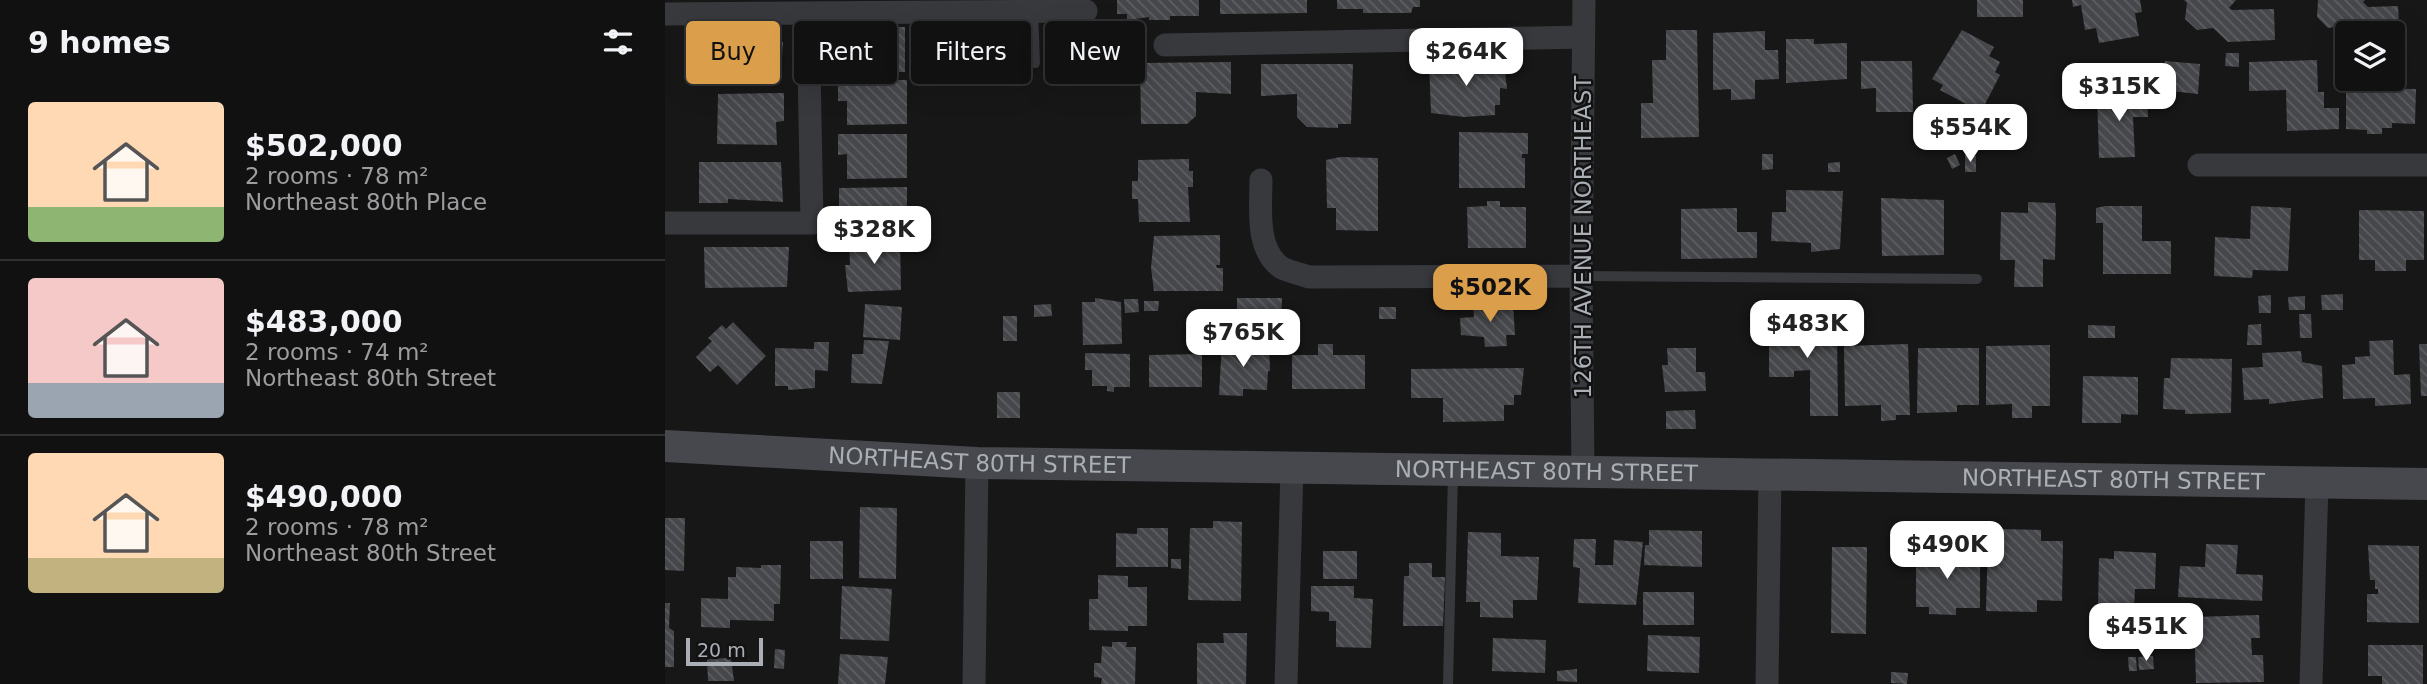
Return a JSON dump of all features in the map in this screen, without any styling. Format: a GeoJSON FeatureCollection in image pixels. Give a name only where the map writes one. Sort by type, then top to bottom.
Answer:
{"type":"FeatureCollection","features":[{"type":"Feature","properties":{"kind":"street","name":"126TH AVENUE NORTHEAST"},"geometry":{"type":"LineString","coordinates":[[1583,473],[1581,275],[1584,0]]}},
{"type":"Feature","properties":{"kind":"street"},"geometry":{"type":"LineString","coordinates":[[665,14],[1086,12]]}},
{"type":"Feature","properties":{"kind":"street"},"geometry":{"type":"LineString","coordinates":[[665,223],[812,223],[808,15]]}},
{"type":"Feature","properties":{"kind":"street"},"geometry":{"type":"LineString","coordinates":[[1165,45],[1583,37]]}},
{"type":"Feature","properties":{"kind":"street"},"geometry":{"type":"LineString","coordinates":[[2199,165],[2427,165]]}},
{"type":"Feature","properties":{"kind":"street"},"geometry":{"type":"LineString","coordinates":[[1261,180],[1261,229],[1268,254],[1282,268],[1309,277],[1581,275]]}},
{"type":"Feature","properties":{"kind":"street","name":"NORTHEAST 80TH STREET"},"geometry":{"type":"LineString","coordinates":[[665,446],[977,463],[1453,472],[2427,484]]}},
{"type":"Feature","properties":{"kind":"street"},"geometry":{"type":"LineString","coordinates":[[974,684],[977,463]]}},
{"type":"Feature","properties":{"kind":"street"},"geometry":{"type":"LineString","coordinates":[[1286,684],[1292,469]]}},
{"type":"Feature","properties":{"kind":"street"},"geometry":{"type":"LineString","coordinates":[[1767,684],[1770,475]]}},
{"type":"Feature","properties":{"kind":"street"},"geometry":{"type":"LineString","coordinates":[[2311,684],[2317,483]]}},
{"type":"Feature","properties":{"kind":"lane"},"geometry":{"type":"LineString","coordinates":[[1034,11],[1035,63]]}},
{"type":"Feature","properties":{"kind":"lane"},"geometry":{"type":"LineString","coordinates":[[1581,275],[1977,279]]}},
{"type":"Feature","properties":{"kind":"lane"},"geometry":{"type":"LineString","coordinates":[[1448,684],[1453,472]]}},
{"type":"Feature","properties":{"kind":"building"},"geometry":{"type":"Polygon","coordinates":[[[1117,0],[1199,0],[1199,16],[1170,16],[1170,20],[1149,20],[1149,17],[1127,20],[1127,14],[1117,14],[1117,0]]]}},
{"type":"Feature","properties":{"kind":"building"},"geometry":{"type":"Polygon","coordinates":[[[1220,0],[1307,0],[1307,13],[1220,14],[1220,0]]]}},
{"type":"Feature","properties":{"kind":"building"},"geometry":{"type":"Polygon","coordinates":[[[1337,0],[1420,0],[1420,7],[1413,7],[1411,13],[1363,13],[1363,9],[1337,9],[1337,0]]]}},
{"type":"Feature","properties":{"kind":"building"},"geometry":{"type":"Polygon","coordinates":[[[1977,0],[2023,0],[2023,17],[1977,17],[1977,0]]]}},
{"type":"Feature","properties":{"kind":"building"},"geometry":{"type":"Polygon","coordinates":[[[2072,0],[2140,0],[2142,12],[2135,13],[2139,36],[2099,43],[2096,28],[2085,30],[2081,5],[2073,7],[2072,0]]]}},
{"type":"Feature","properties":{"kind":"building"},"geometry":{"type":"Polygon","coordinates":[[[2184,0],[2236,0],[2229,8],[2232,10],[2274,9],[2275,40],[2228,42],[2213,28],[2197,30],[2185,19],[2187,3],[2184,0]]]}},
{"type":"Feature","properties":{"kind":"building"},"geometry":{"type":"Polygon","coordinates":[[[2318,0],[2365,0],[2363,2],[2368,7],[2398,6],[2399,21],[2335,21],[2335,27],[2328,28],[2317,17],[2318,0]]]}},
{"type":"Feature","properties":{"kind":"building"},"geometry":{"type":"Polygon","coordinates":[[[897,27],[905,27],[905,72],[897,72],[897,27]]]}},
{"type":"Feature","properties":{"kind":"building"},"geometry":{"type":"Polygon","coordinates":[[[1666,30],[1697,30],[1699,137],[1641,138],[1641,103],[1653,103],[1652,60],[1666,60],[1666,30]]]}},
{"type":"Feature","properties":{"kind":"building"},"geometry":{"type":"Polygon","coordinates":[[[1962,30],[1994,47],[1989,56],[2000,62],[1995,72],[2000,75],[1981,112],[1940,90],[1943,85],[1932,79],[1962,30]]]}},
{"type":"Feature","properties":{"kind":"building"},"geometry":{"type":"Polygon","coordinates":[[[1765,31],[1765,50],[1778,50],[1779,79],[1755,80],[1755,99],[1731,100],[1731,89],[1713,90],[1713,33],[1765,31]]]}},
{"type":"Feature","properties":{"kind":"building"},"geometry":{"type":"Polygon","coordinates":[[[1786,39],[1814,39],[1814,44],[1847,43],[1847,79],[1786,83],[1786,39]]]}},
{"type":"Feature","properties":{"kind":"building"},"geometry":{"type":"Polygon","coordinates":[[[780,42],[783,42],[780,83],[780,42]]]}},
{"type":"Feature","properties":{"kind":"building"},"geometry":{"type":"Polygon","coordinates":[[[2226,53],[2239,53],[2239,67],[2225,66],[2226,53]]]}},
{"type":"Feature","properties":{"kind":"building"},"geometry":{"type":"Polygon","coordinates":[[[2317,60],[2318,92],[2324,92],[2324,108],[2339,108],[2339,129],[2287,131],[2286,90],[2249,91],[2249,62],[2317,60]]]}},
{"type":"Feature","properties":{"kind":"building"},"geometry":{"type":"Polygon","coordinates":[[[1861,61],[1912,61],[1913,112],[1876,112],[1876,88],[1861,89],[1861,61]]]}},
{"type":"Feature","properties":{"kind":"building"},"geometry":{"type":"Polygon","coordinates":[[[2165,61],[2200,64],[2198,94],[2162,90],[2165,61]]]}},
{"type":"Feature","properties":{"kind":"building"},"geometry":{"type":"Polygon","coordinates":[[[1231,62],[1231,94],[1196,92],[1196,116],[1187,124],[1141,124],[1140,84],[1145,84],[1145,63],[1231,62]]]}},
{"type":"Feature","properties":{"kind":"building"},"geometry":{"type":"Polygon","coordinates":[[[1429,62],[1504,62],[1507,89],[1500,88],[1500,105],[1495,105],[1495,115],[1464,117],[1431,113],[1429,62]]]}},
{"type":"Feature","properties":{"kind":"building"},"geometry":{"type":"Polygon","coordinates":[[[1261,64],[1353,64],[1351,124],[1338,124],[1338,128],[1307,127],[1297,117],[1297,94],[1261,96],[1261,64]]]}},
{"type":"Feature","properties":{"kind":"building"},"geometry":{"type":"Polygon","coordinates":[[[897,80],[907,80],[907,124],[847,125],[847,101],[838,101],[838,84],[897,84],[897,80]]]}},
{"type":"Feature","properties":{"kind":"building"},"geometry":{"type":"Polygon","coordinates":[[[2416,89],[2415,124],[2392,123],[2392,128],[2382,128],[2382,134],[2346,129],[2346,91],[2416,89]]]}},
{"type":"Feature","properties":{"kind":"building"},"geometry":{"type":"Polygon","coordinates":[[[784,93],[784,121],[776,122],[777,145],[717,144],[718,94],[784,93]]]}},
{"type":"Feature","properties":{"kind":"building"},"geometry":{"type":"Polygon","coordinates":[[[2147,93],[2148,117],[2133,117],[2135,157],[2099,158],[2097,94],[2147,93]]]}},
{"type":"Feature","properties":{"kind":"building"},"geometry":{"type":"Polygon","coordinates":[[[1459,132],[1528,133],[1528,154],[1522,154],[1522,158],[1525,158],[1525,188],[1459,188],[1459,132]]]}},
{"type":"Feature","properties":{"kind":"building"},"geometry":{"type":"Polygon","coordinates":[[[838,134],[907,134],[907,178],[847,179],[847,154],[838,155],[838,134]]]}},
{"type":"Feature","properties":{"kind":"building"},"geometry":{"type":"Polygon","coordinates":[[[1762,154],[1773,154],[1773,169],[1762,170],[1762,154]]]}},
{"type":"Feature","properties":{"kind":"building"},"geometry":{"type":"Polygon","coordinates":[[[1955,154],[1960,165],[1952,169],[1947,158],[1955,154]]]}},
{"type":"Feature","properties":{"kind":"building"},"geometry":{"type":"Polygon","coordinates":[[[1965,155],[1976,156],[1976,172],[1965,172],[1965,155]]]}},
{"type":"Feature","properties":{"kind":"building"},"geometry":{"type":"Polygon","coordinates":[[[1340,157],[1378,158],[1378,231],[1336,230],[1336,208],[1327,208],[1326,160],[1340,157]]]}},
{"type":"Feature","properties":{"kind":"building"},"geometry":{"type":"Polygon","coordinates":[[[1189,159],[1189,171],[1193,171],[1193,187],[1188,187],[1190,222],[1139,222],[1138,199],[1132,199],[1132,181],[1138,181],[1138,160],[1189,159]]]}},
{"type":"Feature","properties":{"kind":"building"},"geometry":{"type":"Polygon","coordinates":[[[699,162],[781,162],[783,202],[728,199],[728,203],[699,203],[699,162]]]}},
{"type":"Feature","properties":{"kind":"building"},"geometry":{"type":"Polygon","coordinates":[[[1840,162],[1840,172],[1828,172],[1828,163],[1840,162]]]}},
{"type":"Feature","properties":{"kind":"building"},"geometry":{"type":"Polygon","coordinates":[[[907,187],[907,232],[848,232],[848,208],[839,208],[839,188],[907,187]]]}},
{"type":"Feature","properties":{"kind":"building"},"geometry":{"type":"Polygon","coordinates":[[[1786,190],[1843,191],[1840,249],[1811,252],[1811,243],[1771,241],[1772,212],[1786,212],[1786,190]]]}},
{"type":"Feature","properties":{"kind":"building"},"geometry":{"type":"Polygon","coordinates":[[[1881,198],[1944,200],[1944,255],[1882,256],[1881,198]]]}},
{"type":"Feature","properties":{"kind":"building"},"geometry":{"type":"Polygon","coordinates":[[[1487,201],[1500,201],[1500,207],[1526,207],[1526,248],[1468,248],[1467,207],[1487,206],[1487,201]]]}},
{"type":"Feature","properties":{"kind":"building"},"geometry":{"type":"Polygon","coordinates":[[[2028,202],[2055,203],[2055,260],[2043,259],[2043,287],[2014,287],[2015,260],[2000,260],[2001,212],[2028,213],[2028,202]]]}},
{"type":"Feature","properties":{"kind":"building"},"geometry":{"type":"Polygon","coordinates":[[[2142,206],[2142,241],[2171,241],[2171,274],[2103,274],[2103,223],[2096,223],[2096,208],[2142,206]]]}},
{"type":"Feature","properties":{"kind":"building"},"geometry":{"type":"Polygon","coordinates":[[[2251,206],[2291,208],[2288,271],[2253,270],[2252,278],[2214,276],[2215,237],[2250,239],[2251,206]]]}},
{"type":"Feature","properties":{"kind":"building"},"geometry":{"type":"Polygon","coordinates":[[[1737,208],[1737,232],[1757,232],[1757,258],[1681,259],[1681,209],[1737,208]]]}},
{"type":"Feature","properties":{"kind":"building"},"geometry":{"type":"Polygon","coordinates":[[[2359,210],[2424,211],[2424,260],[2406,260],[2406,271],[2375,271],[2375,260],[2359,260],[2359,210]]]}},
{"type":"Feature","properties":{"kind":"building"},"geometry":{"type":"Polygon","coordinates":[[[1220,235],[1220,265],[1216,265],[1217,268],[1223,268],[1223,291],[1154,291],[1151,268],[1154,236],[1220,235]]]}},
{"type":"Feature","properties":{"kind":"building"},"geometry":{"type":"Polygon","coordinates":[[[900,239],[901,290],[848,292],[845,265],[850,265],[849,241],[900,239]]]}},
{"type":"Feature","properties":{"kind":"building"},"geometry":{"type":"Polygon","coordinates":[[[704,247],[789,247],[787,287],[705,288],[704,247]]]}},
{"type":"Feature","properties":{"kind":"building"},"geometry":{"type":"Polygon","coordinates":[[[2343,294],[2343,310],[2322,310],[2321,295],[2343,294]]]}},
{"type":"Feature","properties":{"kind":"building"},"geometry":{"type":"Polygon","coordinates":[[[2271,295],[2271,313],[2259,313],[2258,296],[2271,295]]]}},
{"type":"Feature","properties":{"kind":"building"},"geometry":{"type":"Polygon","coordinates":[[[2305,296],[2305,310],[2289,310],[2288,297],[2305,296]]]}},
{"type":"Feature","properties":{"kind":"building"},"geometry":{"type":"Polygon","coordinates":[[[1095,298],[1121,302],[1122,344],[1083,345],[1082,302],[1095,302],[1095,298]]]}},
{"type":"Feature","properties":{"kind":"building"},"geometry":{"type":"Polygon","coordinates":[[[1237,298],[1282,298],[1281,331],[1248,330],[1248,314],[1237,314],[1237,298]]]}},
{"type":"Feature","properties":{"kind":"building"},"geometry":{"type":"Polygon","coordinates":[[[1124,299],[1138,299],[1139,312],[1125,313],[1124,299]]]}},
{"type":"Feature","properties":{"kind":"building"},"geometry":{"type":"Polygon","coordinates":[[[1144,301],[1159,301],[1158,311],[1144,311],[1144,301]]]}},
{"type":"Feature","properties":{"kind":"building"},"geometry":{"type":"Polygon","coordinates":[[[865,304],[902,307],[900,340],[863,337],[865,304]]]}},
{"type":"Feature","properties":{"kind":"building"},"geometry":{"type":"Polygon","coordinates":[[[1051,304],[1052,316],[1034,317],[1034,305],[1051,304]]]}},
{"type":"Feature","properties":{"kind":"building"},"geometry":{"type":"Polygon","coordinates":[[[1513,304],[1515,335],[1506,335],[1507,346],[1485,347],[1484,337],[1461,335],[1460,318],[1474,317],[1473,306],[1513,304]]]}},
{"type":"Feature","properties":{"kind":"building"},"geometry":{"type":"Polygon","coordinates":[[[1379,307],[1396,307],[1396,319],[1379,319],[1379,307]]]}},
{"type":"Feature","properties":{"kind":"building"},"geometry":{"type":"Polygon","coordinates":[[[2299,314],[2311,314],[2312,338],[2300,338],[2299,314]]]}},
{"type":"Feature","properties":{"kind":"building"},"geometry":{"type":"Polygon","coordinates":[[[1003,316],[1017,316],[1017,341],[1003,341],[1003,316]]]}},
{"type":"Feature","properties":{"kind":"building"},"geometry":{"type":"Polygon","coordinates":[[[1782,316],[1819,316],[1819,333],[1837,333],[1838,416],[1810,416],[1810,370],[1794,371],[1794,377],[1769,377],[1769,329],[1782,329],[1782,316]]]}},
{"type":"Feature","properties":{"kind":"building"},"geometry":{"type":"Polygon","coordinates":[[[733,322],[766,356],[737,385],[718,365],[710,372],[696,357],[712,341],[708,338],[722,325],[726,329],[733,322]]]}},
{"type":"Feature","properties":{"kind":"building"},"geometry":{"type":"Polygon","coordinates":[[[2261,324],[2262,345],[2247,345],[2248,325],[2261,324]]]}},
{"type":"Feature","properties":{"kind":"building"},"geometry":{"type":"Polygon","coordinates":[[[2088,325],[2115,326],[2115,338],[2088,338],[2088,325]]]}},
{"type":"Feature","properties":{"kind":"building"},"geometry":{"type":"Polygon","coordinates":[[[864,340],[889,341],[882,384],[851,383],[852,354],[863,354],[864,340]]]}},
{"type":"Feature","properties":{"kind":"building"},"geometry":{"type":"Polygon","coordinates":[[[2393,340],[2394,375],[2410,374],[2411,404],[2375,406],[2375,398],[2343,399],[2342,365],[2355,364],[2355,357],[2370,356],[2369,341],[2393,340]]]}},
{"type":"Feature","properties":{"kind":"building"},"geometry":{"type":"Polygon","coordinates":[[[814,342],[829,342],[828,371],[815,370],[815,388],[788,390],[788,386],[775,386],[775,348],[814,349],[814,342]]]}},
{"type":"Feature","properties":{"kind":"building"},"geometry":{"type":"Polygon","coordinates":[[[1222,342],[1242,343],[1242,348],[1269,346],[1270,371],[1267,390],[1243,389],[1243,396],[1219,395],[1222,342]]]}},
{"type":"Feature","properties":{"kind":"building"},"geometry":{"type":"Polygon","coordinates":[[[1318,344],[1333,344],[1333,355],[1365,355],[1365,389],[1292,389],[1292,355],[1318,355],[1318,344]]]}},
{"type":"Feature","properties":{"kind":"building"},"geometry":{"type":"Polygon","coordinates":[[[1908,344],[1910,415],[1896,415],[1896,420],[1881,421],[1881,405],[1845,406],[1844,346],[1908,344]]]}},
{"type":"Feature","properties":{"kind":"building"},"geometry":{"type":"Polygon","coordinates":[[[2419,344],[2427,344],[2427,396],[2421,396],[2419,344]]]}},
{"type":"Feature","properties":{"kind":"building"},"geometry":{"type":"Polygon","coordinates":[[[2050,345],[2050,406],[2032,406],[2032,418],[2012,418],[2012,404],[1986,405],[1986,346],[2050,345]]]}},
{"type":"Feature","properties":{"kind":"building"},"geometry":{"type":"Polygon","coordinates":[[[1667,348],[1696,348],[1696,372],[1705,372],[1706,391],[1665,392],[1662,365],[1668,365],[1667,348]]]}},
{"type":"Feature","properties":{"kind":"building"},"geometry":{"type":"Polygon","coordinates":[[[1918,348],[1979,348],[1979,405],[1957,405],[1957,412],[1917,413],[1918,348]]]}},
{"type":"Feature","properties":{"kind":"building"},"geometry":{"type":"Polygon","coordinates":[[[2301,351],[2302,362],[2322,366],[2323,398],[2269,404],[2269,399],[2244,400],[2242,368],[2263,367],[2262,353],[2301,351]]]}},
{"type":"Feature","properties":{"kind":"building"},"geometry":{"type":"Polygon","coordinates":[[[1085,353],[1130,354],[1130,387],[1114,387],[1114,392],[1107,391],[1107,386],[1092,386],[1092,370],[1085,370],[1085,353]]]}},
{"type":"Feature","properties":{"kind":"building"},"geometry":{"type":"Polygon","coordinates":[[[1202,354],[1202,387],[1149,387],[1149,355],[1202,354]]]}},
{"type":"Feature","properties":{"kind":"building"},"geometry":{"type":"Polygon","coordinates":[[[2171,358],[2232,359],[2231,413],[2185,414],[2185,410],[2163,409],[2164,378],[2170,378],[2171,358]]]}},
{"type":"Feature","properties":{"kind":"building"},"geometry":{"type":"Polygon","coordinates":[[[1524,368],[1521,395],[1514,395],[1514,405],[1504,405],[1504,421],[1443,422],[1443,398],[1411,398],[1411,369],[1524,368]]]}},
{"type":"Feature","properties":{"kind":"building"},"geometry":{"type":"Polygon","coordinates":[[[2083,376],[2138,377],[2138,415],[2121,414],[2121,423],[2082,423],[2083,376]]]}},
{"type":"Feature","properties":{"kind":"building"},"geometry":{"type":"Polygon","coordinates":[[[997,392],[1020,392],[1020,418],[997,418],[997,392]]]}},
{"type":"Feature","properties":{"kind":"building"},"geometry":{"type":"Polygon","coordinates":[[[1695,410],[1696,429],[1666,429],[1666,411],[1695,410]]]}},
{"type":"Feature","properties":{"kind":"building"},"geometry":{"type":"Polygon","coordinates":[[[860,507],[897,508],[896,579],[859,578],[860,507]]]}},
{"type":"Feature","properties":{"kind":"building"},"geometry":{"type":"Polygon","coordinates":[[[665,518],[685,518],[684,571],[665,570],[665,518]]]}},
{"type":"Feature","properties":{"kind":"building"},"geometry":{"type":"Polygon","coordinates":[[[1213,521],[1242,522],[1241,601],[1188,600],[1190,528],[1213,528],[1213,521]]]}},
{"type":"Feature","properties":{"kind":"building"},"geometry":{"type":"Polygon","coordinates":[[[1137,528],[1168,528],[1168,567],[1116,567],[1116,533],[1137,534],[1137,528]]]}},
{"type":"Feature","properties":{"kind":"building"},"geometry":{"type":"Polygon","coordinates":[[[1999,529],[2041,530],[2041,541],[2063,541],[2062,601],[2037,600],[2037,612],[1986,611],[1988,537],[1998,537],[1999,529]]]}},
{"type":"Feature","properties":{"kind":"building"},"geometry":{"type":"Polygon","coordinates":[[[1649,530],[1702,531],[1702,567],[1644,565],[1645,545],[1649,545],[1649,530]]]}},
{"type":"Feature","properties":{"kind":"building"},"geometry":{"type":"Polygon","coordinates":[[[1468,532],[1501,533],[1501,556],[1539,557],[1537,600],[1513,600],[1513,618],[1480,617],[1480,602],[1466,602],[1468,532]]]}},
{"type":"Feature","properties":{"kind":"building"},"geometry":{"type":"Polygon","coordinates":[[[1574,539],[1596,539],[1595,565],[1613,565],[1614,540],[1643,542],[1636,605],[1578,603],[1580,568],[1573,567],[1574,539]]]}},
{"type":"Feature","properties":{"kind":"building"},"geometry":{"type":"Polygon","coordinates":[[[810,541],[843,541],[843,579],[810,579],[810,541]]]}},
{"type":"Feature","properties":{"kind":"building"},"geometry":{"type":"Polygon","coordinates":[[[2206,544],[2238,545],[2236,574],[2263,575],[2262,601],[2178,597],[2180,566],[2205,567],[2206,544]]]}},
{"type":"Feature","properties":{"kind":"building"},"geometry":{"type":"Polygon","coordinates":[[[2368,545],[2419,546],[2419,623],[2367,622],[2367,594],[2378,594],[2375,580],[2370,580],[2368,545]]]}},
{"type":"Feature","properties":{"kind":"building"},"geometry":{"type":"Polygon","coordinates":[[[1832,547],[1867,547],[1866,634],[1831,633],[1832,547]]]}},
{"type":"Feature","properties":{"kind":"building"},"geometry":{"type":"Polygon","coordinates":[[[1956,548],[1956,555],[1980,558],[1980,608],[1956,608],[1956,615],[1929,614],[1929,607],[1916,607],[1916,550],[1956,548]]]}},
{"type":"Feature","properties":{"kind":"building"},"geometry":{"type":"Polygon","coordinates":[[[1323,551],[1357,551],[1357,579],[1323,579],[1323,551]]]}},
{"type":"Feature","properties":{"kind":"building"},"geometry":{"type":"Polygon","coordinates":[[[2114,551],[2156,553],[2155,589],[2135,589],[2134,609],[2098,608],[2099,558],[2114,559],[2114,551]]]}},
{"type":"Feature","properties":{"kind":"building"},"geometry":{"type":"Polygon","coordinates":[[[1171,559],[1181,559],[1181,569],[1171,568],[1171,559]]]}},
{"type":"Feature","properties":{"kind":"building"},"geometry":{"type":"Polygon","coordinates":[[[1409,563],[1432,563],[1432,577],[1445,577],[1443,626],[1403,626],[1404,576],[1409,576],[1409,563]]]}},
{"type":"Feature","properties":{"kind":"building"},"geometry":{"type":"Polygon","coordinates":[[[761,565],[781,565],[780,604],[774,604],[774,621],[730,620],[730,628],[701,627],[701,598],[728,599],[728,577],[736,577],[736,567],[761,568],[761,565]]]}},
{"type":"Feature","properties":{"kind":"building"},"geometry":{"type":"Polygon","coordinates":[[[1098,575],[1128,576],[1128,587],[1147,587],[1147,626],[1128,626],[1128,631],[1089,630],[1089,599],[1098,599],[1098,575]]]}},
{"type":"Feature","properties":{"kind":"building"},"geometry":{"type":"Polygon","coordinates":[[[842,586],[892,589],[889,641],[840,639],[842,586]]]}},
{"type":"Feature","properties":{"kind":"building"},"geometry":{"type":"Polygon","coordinates":[[[1311,586],[1354,586],[1354,598],[1373,599],[1371,648],[1336,647],[1336,621],[1329,621],[1329,612],[1311,611],[1311,586]]]}},
{"type":"Feature","properties":{"kind":"building"},"geometry":{"type":"Polygon","coordinates":[[[1643,592],[1694,592],[1694,625],[1643,625],[1643,592]]]}},
{"type":"Feature","properties":{"kind":"building"},"geometry":{"type":"Polygon","coordinates":[[[665,603],[670,603],[669,628],[674,631],[674,667],[665,667],[665,603]]]}},
{"type":"Feature","properties":{"kind":"building"},"geometry":{"type":"Polygon","coordinates":[[[2259,615],[2260,638],[2251,638],[2252,655],[2263,655],[2264,682],[2196,683],[2194,617],[2259,615]]]}},
{"type":"Feature","properties":{"kind":"building"},"geometry":{"type":"Polygon","coordinates":[[[1223,633],[1247,633],[1246,684],[1197,684],[1197,643],[1224,643],[1223,633]]]}},
{"type":"Feature","properties":{"kind":"building"},"geometry":{"type":"Polygon","coordinates":[[[1648,635],[1700,637],[1699,673],[1647,671],[1648,635]]]}},
{"type":"Feature","properties":{"kind":"building"},"geometry":{"type":"Polygon","coordinates":[[[1493,638],[1546,640],[1545,673],[1492,671],[1493,638]]]}},
{"type":"Feature","properties":{"kind":"building"},"geometry":{"type":"Polygon","coordinates":[[[1112,642],[1127,642],[1126,647],[1136,647],[1135,684],[1101,684],[1102,678],[1094,677],[1094,663],[1101,663],[1102,646],[1112,647],[1112,642]]]}},
{"type":"Feature","properties":{"kind":"building"},"geometry":{"type":"Polygon","coordinates":[[[2368,645],[2423,645],[2423,684],[2382,684],[2382,676],[2368,676],[2368,645]]]}},
{"type":"Feature","properties":{"kind":"building"},"geometry":{"type":"Polygon","coordinates":[[[775,649],[785,650],[784,669],[774,668],[775,649]]]}},
{"type":"Feature","properties":{"kind":"building"},"geometry":{"type":"Polygon","coordinates":[[[840,654],[888,657],[885,684],[838,684],[840,654]]]}},
{"type":"Feature","properties":{"kind":"building"},"geometry":{"type":"Polygon","coordinates":[[[2153,656],[2154,669],[2139,670],[2138,657],[2153,656]]]}},
{"type":"Feature","properties":{"kind":"building"},"geometry":{"type":"Polygon","coordinates":[[[2128,657],[2136,657],[2137,671],[2129,671],[2128,657]]]}},
{"type":"Feature","properties":{"kind":"building"},"geometry":{"type":"Polygon","coordinates":[[[731,658],[734,681],[708,681],[707,659],[731,658]]]}},
{"type":"Feature","properties":{"kind":"building"},"geometry":{"type":"Polygon","coordinates":[[[1577,669],[1577,682],[1557,681],[1557,671],[1577,669]]]}},
{"type":"Feature","properties":{"kind":"building"},"geometry":{"type":"Polygon","coordinates":[[[1891,672],[1908,673],[1907,684],[1891,683],[1891,672]]]}}]}
